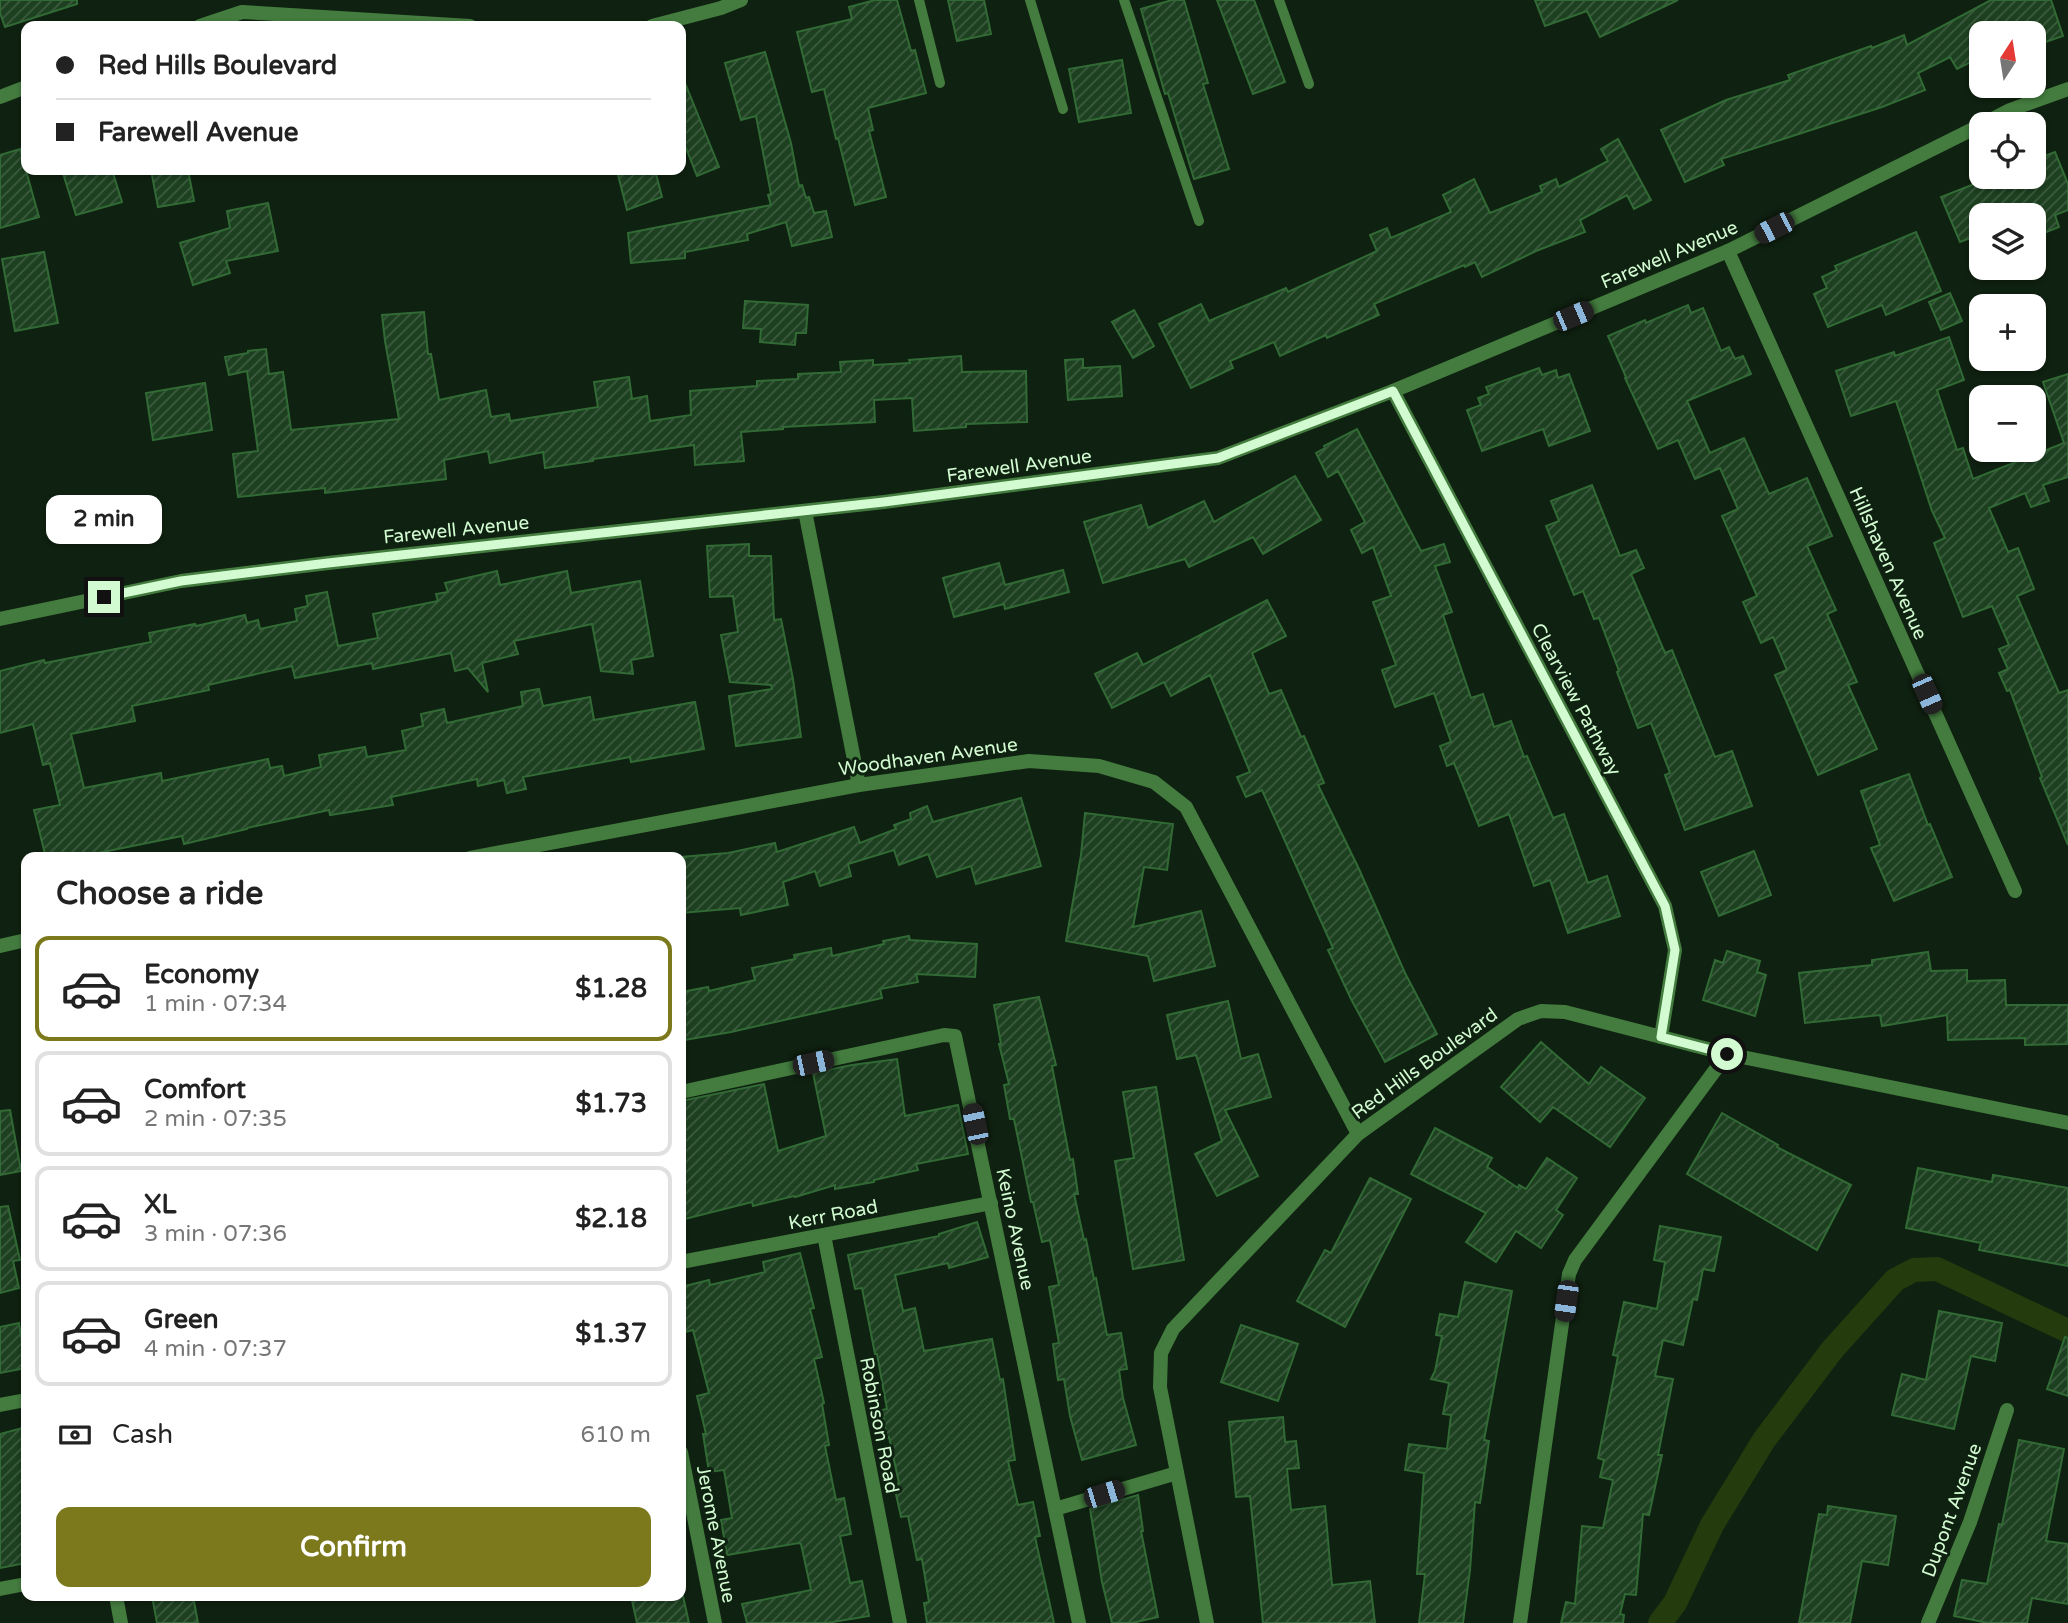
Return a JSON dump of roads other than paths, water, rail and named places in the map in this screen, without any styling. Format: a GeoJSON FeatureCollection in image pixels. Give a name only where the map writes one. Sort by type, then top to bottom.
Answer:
{"type":"FeatureCollection","features":[{"type":"Feature","properties":{"kind":"street"},"geometry":{"type":"LineString","coordinates":[[671,21],[741,0]]}},
{"type":"Feature","properties":{"kind":"street"},"geometry":{"type":"LineString","coordinates":[[210,21],[240,6],[412,21]]}},
{"type":"Feature","properties":{"kind":"street","name":"Farewell Avenue"},"geometry":{"type":"LineString","coordinates":[[2006,112],[2068,89]]}},
{"type":"Feature","properties":{"kind":"street"},"geometry":{"type":"LineString","coordinates":[[0,97],[21,90]]}},
{"type":"Feature","properties":{"kind":"street","name":"Farewell Avenue"},"geometry":{"type":"LineString","coordinates":[[0,619],[181,581],[805,511],[1218,458],[1393,391],[1728,251],[1969,131]]}},
{"type":"Feature","properties":{"kind":"street","name":"Hillshaven Avenue"},"geometry":{"type":"LineString","coordinates":[[1728,251],[2015,891]]}},
{"type":"Feature","properties":{"kind":"street","name":"Clearview Pathway"},"geometry":{"type":"LineString","coordinates":[[1393,391],[1665,906],[1675,950],[1661,1037]]}},
{"type":"Feature","properties":{"kind":"street"},"geometry":{"type":"LineString","coordinates":[[805,511],[859,785]]}},
{"type":"Feature","properties":{"kind":"street","name":"Woodhaven Avenue"},"geometry":{"type":"LineString","coordinates":[[502,852],[859,785],[1029,761],[1099,766],[1154,782],[1186,807],[1358,1133]]}},
{"type":"Feature","properties":{"kind":"street"},"geometry":{"type":"LineString","coordinates":[[0,946],[21,943]]}},
{"type":"Feature","properties":{"kind":"street","name":"Red Hills Boulevard"},"geometry":{"type":"LineString","coordinates":[[1207,1623],[1160,1387],[1161,1353],[1173,1329],[1358,1133],[1518,1019],[1541,1011],[1565,1012],[1727,1054],[2068,1123]]}},
{"type":"Feature","properties":{"kind":"street","name":"Keino Avenue"},"geometry":{"type":"LineString","coordinates":[[686,1091],[944,1035],[955,1036],[1079,1623]]}},
{"type":"Feature","properties":{"kind":"street"},"geometry":{"type":"LineString","coordinates":[[1520,1623],[1569,1274],[1575,1260],[1727,1054]]}},
{"type":"Feature","properties":{"kind":"street","name":"Kerr Road"},"geometry":{"type":"LineString","coordinates":[[686,1261],[991,1203]]}},
{"type":"Feature","properties":{"kind":"street","name":"Robinson Road"},"geometry":{"type":"LineString","coordinates":[[824,1235],[900,1623]]}},
{"type":"Feature","properties":{"kind":"street"},"geometry":{"type":"LineString","coordinates":[[0,1405],[21,1401]]}},
{"type":"Feature","properties":{"kind":"street","name":"Dupont Avenue"},"geometry":{"type":"LineString","coordinates":[[1928,1623],[1970,1522],[2007,1410]]}},
{"type":"Feature","properties":{"kind":"street"},"geometry":{"type":"LineString","coordinates":[[1055,1509],[1177,1473]]}},
{"type":"Feature","properties":{"kind":"street","name":"Jerome Avenue"},"geometry":{"type":"LineString","coordinates":[[686,1492],[715,1623]]}},
{"type":"Feature","properties":{"kind":"street"},"geometry":{"type":"LineString","coordinates":[[0,1589],[21,1585]]}},
{"type":"Feature","properties":{"kind":"street"},"geometry":{"type":"LineString","coordinates":[[117,1601],[121,1623]]}},
{"type":"Feature","properties":{"kind":"lane"},"geometry":{"type":"LineString","coordinates":[[919,0],[940,83]]}},
{"type":"Feature","properties":{"kind":"lane"},"geometry":{"type":"LineString","coordinates":[[1030,0],[1063,109]]}},
{"type":"Feature","properties":{"kind":"lane"},"geometry":{"type":"LineString","coordinates":[[1124,0],[1199,221]]}},
{"type":"Feature","properties":{"kind":"lane"},"geometry":{"type":"LineString","coordinates":[[1279,0],[1309,84]]}},
{"type":"Feature","properties":{"kind":"waterway"},"geometry":{"type":"LineString","coordinates":[[1660,1623],[1675,1603],[1712,1525],[1764,1440],[1832,1350],[1895,1280],[1914,1270],[1937,1269],[2068,1331]]}}]}
